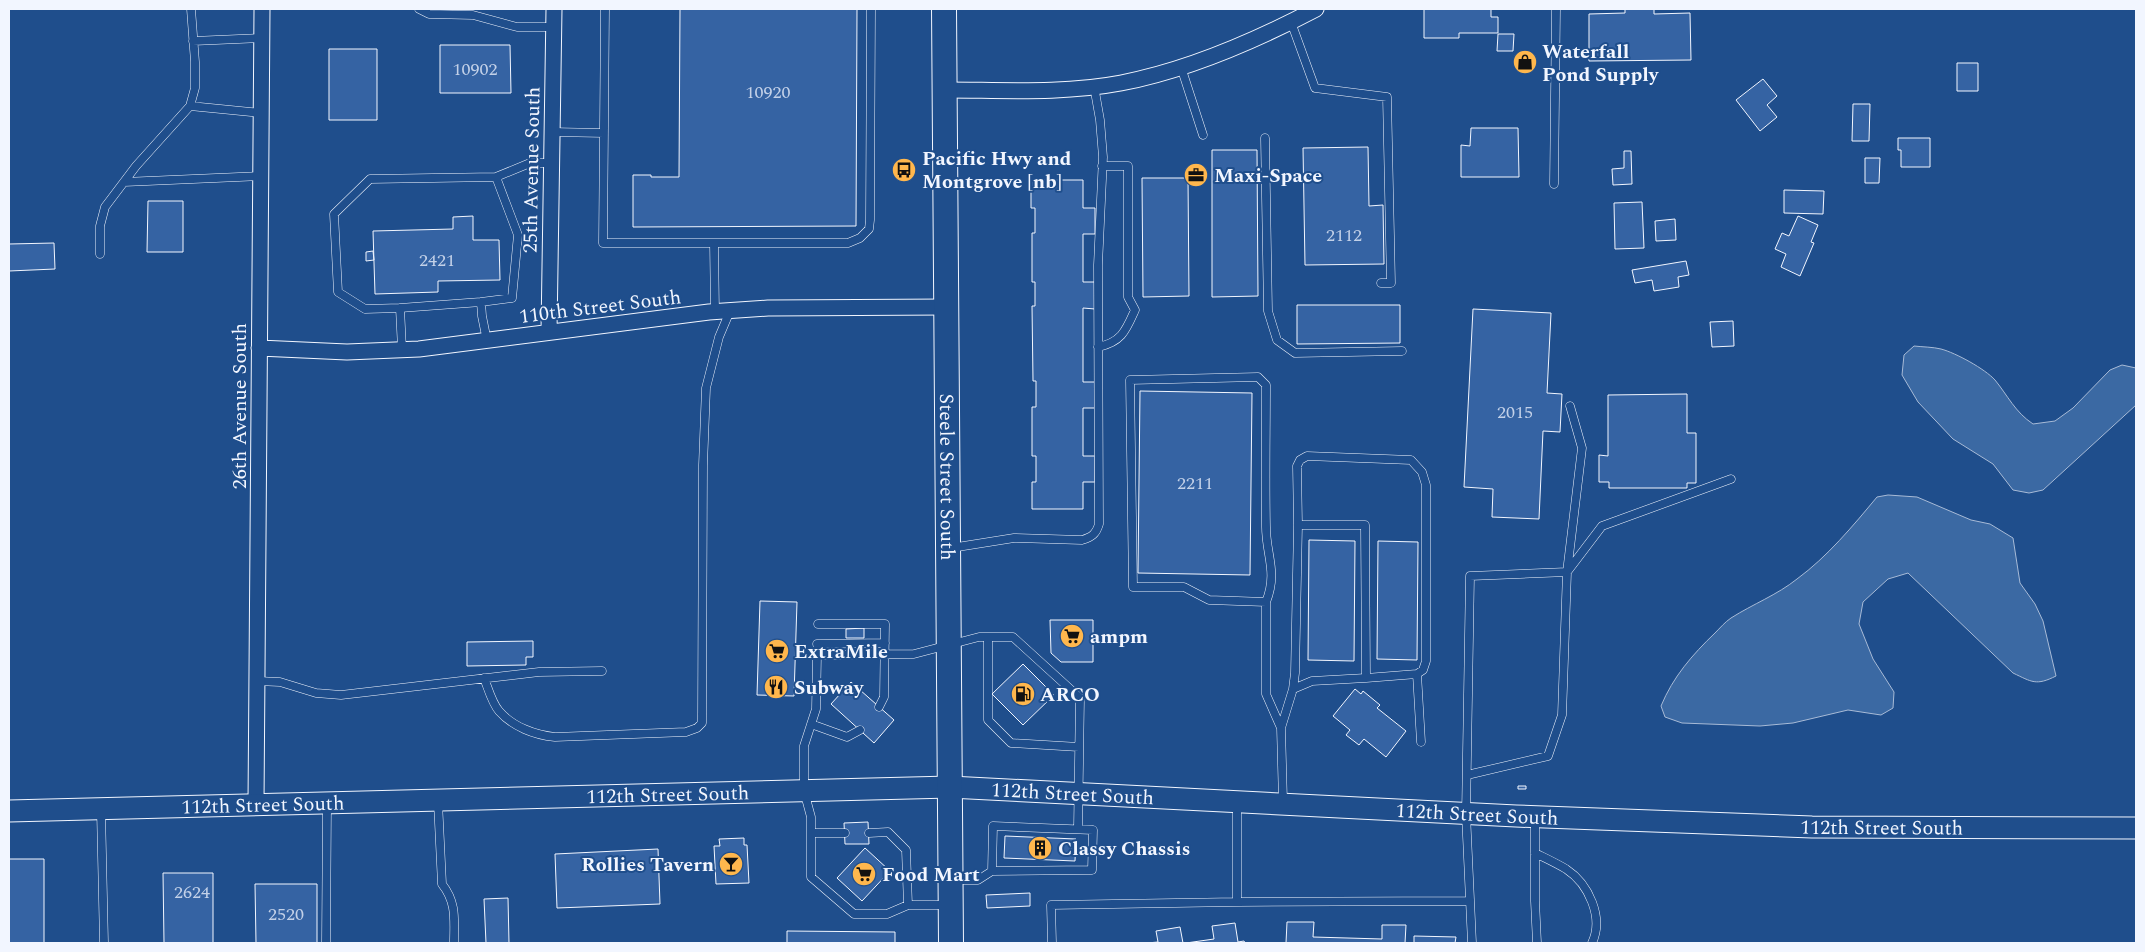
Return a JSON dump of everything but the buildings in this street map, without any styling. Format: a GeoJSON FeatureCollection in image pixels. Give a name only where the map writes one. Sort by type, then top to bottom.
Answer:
{"type":"FeatureCollection","features":[{"type":"Feature","properties":{"kind":"main road","name":"Steele Street South"},"geometry":{"type":"LineString","coordinates":[[944,9],[951,943]]}},
{"type":"Feature","properties":{"kind":"main road","name":"112th Street South"},"geometry":{"type":"LineString","coordinates":[[9,811],[950,787],[1079,792],[1466,814],[1839,828],[2136,828]]}},
{"type":"Feature","properties":{"kind":"street","name":"26th Avenue South"},"geometry":{"type":"LineString","coordinates":[[256,804],[262,9]]}},
{"type":"Feature","properties":{"kind":"street","name":"25th Avenue South"},"geometry":{"type":"LineString","coordinates":[[549,331],[554,9]]}},
{"type":"Feature","properties":{"kind":"street"},"geometry":{"type":"LineString","coordinates":[[945,90],[1048,90],[1120,83],[1181,67],[1217,55],[1316,9]]}},
{"type":"Feature","properties":{"kind":"street","name":"110th Street South"},"geometry":{"type":"LineString","coordinates":[[260,348],[347,352],[402,350],[723,311],[768,308],[947,307]]}},
{"type":"Feature","properties":{"kind":"lane"},"geometry":{"type":"LineString","coordinates":[[100,254],[100,226],[105,207],[124,182],[190,106],[195,88],[191,9]]}},
{"type":"Feature","properties":{"kind":"lane"},"geometry":{"type":"LineString","coordinates":[[419,9],[429,14],[473,16],[517,27],[553,27]]}},
{"type":"Feature","properties":{"kind":"lane"},"geometry":{"type":"LineString","coordinates":[[606,9],[602,243],[848,243],[860,238],[869,229],[871,9]]}},
{"type":"Feature","properties":{"kind":"lane"},"geometry":{"type":"LineString","coordinates":[[1554,184],[1556,9]]}},
{"type":"Feature","properties":{"kind":"lane"},"geometry":{"type":"LineString","coordinates":[[1291,22],[1315,88],[1387,98],[1391,283],[1381,283]]}},
{"type":"Feature","properties":{"kind":"lane"},"geometry":{"type":"LineString","coordinates":[[194,41],[262,38]]}},
{"type":"Feature","properties":{"kind":"lane"},"geometry":{"type":"LineString","coordinates":[[1181,67],[1203,135]]}},
{"type":"Feature","properties":{"kind":"lane"},"geometry":{"type":"LineString","coordinates":[[949,548],[1014,538],[1082,540],[1090,538],[1097,532],[1100,515],[1098,265],[1102,166],[1100,120],[1094,86]]}},
{"type":"Feature","properties":{"kind":"lane"},"geometry":{"type":"LineString","coordinates":[[190,106],[261,114]]}},
{"type":"Feature","properties":{"kind":"lane"},"geometry":{"type":"LineString","coordinates":[[552,132],[604,133]]}},
{"type":"Feature","properties":{"kind":"lane"},"geometry":{"type":"LineString","coordinates":[[1265,138],[1268,311],[1277,340],[1295,353],[1402,351]]}},
{"type":"Feature","properties":{"kind":"lane"},"geometry":{"type":"LineString","coordinates":[[496,177],[518,235],[512,298],[481,302],[365,309],[338,292],[334,214],[370,179],[496,177],[530,163],[552,163]]}},
{"type":"Feature","properties":{"kind":"lane"},"geometry":{"type":"LineString","coordinates":[[1098,347],[1111,344],[1126,330],[1135,310],[1128,297],[1128,166],[1102,166]]}},
{"type":"Feature","properties":{"kind":"lane"},"geometry":{"type":"LineString","coordinates":[[124,182],[261,176]]}},
{"type":"Feature","properties":{"kind":"lane"},"geometry":{"type":"LineString","coordinates":[[484,678],[498,710],[527,730],[538,735],[555,737],[686,732],[697,728],[702,723],[706,388],[719,337],[723,311],[714,243]]}},
{"type":"Feature","properties":{"kind":"lane"},"geometry":{"type":"LineString","coordinates":[[481,302],[487,341]]}},
{"type":"Feature","properties":{"kind":"lane"},"geometry":{"type":"LineString","coordinates":[[400,308],[402,350]]}},
{"type":"Feature","properties":{"kind":"lane"},"geometry":{"type":"LineString","coordinates":[[1266,602],[1208,600],[1184,587],[1133,587],[1130,380],[1258,377],[1266,385],[1266,530],[1272,563],[1271,591],[1266,602],[1266,694],[1281,728]]}},
{"type":"Feature","properties":{"kind":"lane"},"geometry":{"type":"LineString","coordinates":[[1467,775],[1548,756],[1562,715],[1567,572],[1582,448],[1570,406]]}},
{"type":"Feature","properties":{"kind":"lane"},"geometry":{"type":"LineString","coordinates":[[1283,804],[1281,728],[1295,673],[1298,525],[1297,466],[1300,460],[1307,456],[1411,460],[1422,472],[1426,485],[1426,661],[1423,670],[1417,674],[1312,681],[1292,689]]}},
{"type":"Feature","properties":{"kind":"lane"},"geometry":{"type":"LineString","coordinates":[[1567,572],[1602,526],[1731,479]]}},
{"type":"Feature","properties":{"kind":"lane"},"geometry":{"type":"LineString","coordinates":[[1298,525],[1365,525],[1366,678]]}},
{"type":"Feature","properties":{"kind":"lane"},"geometry":{"type":"LineString","coordinates":[[1472,943],[1466,814],[1470,576],[1567,572]]}},
{"type":"Feature","properties":{"kind":"lane"},"geometry":{"type":"LineString","coordinates":[[818,624],[885,624],[884,697],[879,707]]}},
{"type":"Feature","properties":{"kind":"lane"},"geometry":{"type":"LineString","coordinates":[[950,905],[908,905],[887,914],[854,914],[811,877],[811,817],[804,791],[804,746],[816,709],[817,655],[914,654],[979,637],[1013,637],[1080,698],[1078,829]]}},
{"type":"Feature","properties":{"kind":"lane"},"geometry":{"type":"LineString","coordinates":[[988,637],[988,720],[1011,743],[1080,747]]}},
{"type":"Feature","properties":{"kind":"lane"},"geometry":{"type":"LineString","coordinates":[[817,644],[885,643]]}},
{"type":"Feature","properties":{"kind":"lane"},"geometry":{"type":"LineString","coordinates":[[257,681],[280,682],[316,693],[341,695],[538,672],[602,672]]}},
{"type":"Feature","properties":{"kind":"lane"},"geometry":{"type":"LineString","coordinates":[[1417,674],[1421,742]]}},
{"type":"Feature","properties":{"kind":"lane"},"geometry":{"type":"LineString","coordinates":[[811,724],[847,737],[860,730]]}},
{"type":"Feature","properties":{"kind":"lane"},"geometry":{"type":"LineString","coordinates":[[438,800],[442,884],[454,904],[454,943]]}},
{"type":"Feature","properties":{"kind":"lane"},"geometry":{"type":"LineString","coordinates":[[1236,801],[1237,902]]}},
{"type":"Feature","properties":{"kind":"lane"},"geometry":{"type":"LineString","coordinates":[[326,943],[327,802]]}},
{"type":"Feature","properties":{"kind":"lane"},"geometry":{"type":"LineString","coordinates":[[101,809],[104,943]]}},
{"type":"Feature","properties":{"kind":"lane"},"geometry":{"type":"LineString","coordinates":[[1535,817],[1537,943]]}},
{"type":"Feature","properties":{"kind":"lane"},"geometry":{"type":"LineString","coordinates":[[950,880],[978,880],[992,871],[1092,870],[1093,830],[993,826],[992,871]]}},
{"type":"Feature","properties":{"kind":"lane"},"geometry":{"type":"LineString","coordinates":[[869,832],[888,832],[906,850],[908,905]]}},
{"type":"Feature","properties":{"kind":"lane"},"geometry":{"type":"LineString","coordinates":[[811,833],[845,833]]}},
{"type":"Feature","properties":{"kind":"lane"},"geometry":{"type":"LineString","coordinates":[[1535,853],[1568,870],[1587,890],[1597,916],[1596,936],[1592,943]]}},
{"type":"Feature","properties":{"kind":"lane"},"geometry":{"type":"LineString","coordinates":[[1052,943],[1051,905],[1469,901]]}},
{"type":"Feature","properties":{"kind":"water"},"geometry":{"type":"Polygon","coordinates":[[[1914,346],[1941,349],[1977,366],[1995,380],[2016,409],[2033,424],[2055,421],[2073,408],[2110,370],[2122,365],[2136,368],[2136,405],[2043,490],[2029,493],[2013,490],[1993,464],[1953,439],[1918,402],[1902,375],[1904,355],[1914,346]]]}},
{"type":"Feature","properties":{"kind":"water"},"geometry":{"type":"Polygon","coordinates":[[[1888,495],[1917,497],[1971,520],[1990,524],[2013,538],[2020,583],[2035,604],[2043,621],[2056,676],[2044,681],[2034,682],[2013,673],[1908,573],[1888,579],[1863,602],[1859,624],[1873,659],[1894,692],[1893,708],[1881,715],[1848,710],[1793,723],[1760,726],[1682,723],[1665,717],[1661,706],[1671,685],[1691,658],[1723,625],[1739,613],[1789,585],[1819,561],[1839,541],[1877,497],[1888,495]]]}},
{"type":"Feature","properties":{"kind":"place","name":"Waterfall Pond Supply"},"geometry":{"type":"Point","coordinates":[1525,62]}},
{"type":"Feature","properties":{"kind":"place","name":"Pacific Hwy and Montgrove [nb]"},"geometry":{"type":"Point","coordinates":[904,170]}},
{"type":"Feature","properties":{"kind":"place","name":"Maxi-Space"},"geometry":{"type":"Point","coordinates":[1196,175]}},
{"type":"Feature","properties":{"kind":"place","name":"ampm"},"geometry":{"type":"Point","coordinates":[1072,636]}},
{"type":"Feature","properties":{"kind":"place","name":"ExtraMile"},"geometry":{"type":"Point","coordinates":[777,651]}},
{"type":"Feature","properties":{"kind":"place","name":"Subway"},"geometry":{"type":"Point","coordinates":[776,687]}},
{"type":"Feature","properties":{"kind":"place","name":"ARCO"},"geometry":{"type":"Point","coordinates":[1023,694]}},
{"type":"Feature","properties":{"kind":"place","name":"Classy Chassis"},"geometry":{"type":"Point","coordinates":[1040,848]}},
{"type":"Feature","properties":{"kind":"place","name":"Rollies Tavern"},"geometry":{"type":"Point","coordinates":[731,864]}},
{"type":"Feature","properties":{"kind":"place","name":"Food Mart"},"geometry":{"type":"Point","coordinates":[864,874]}}]}
